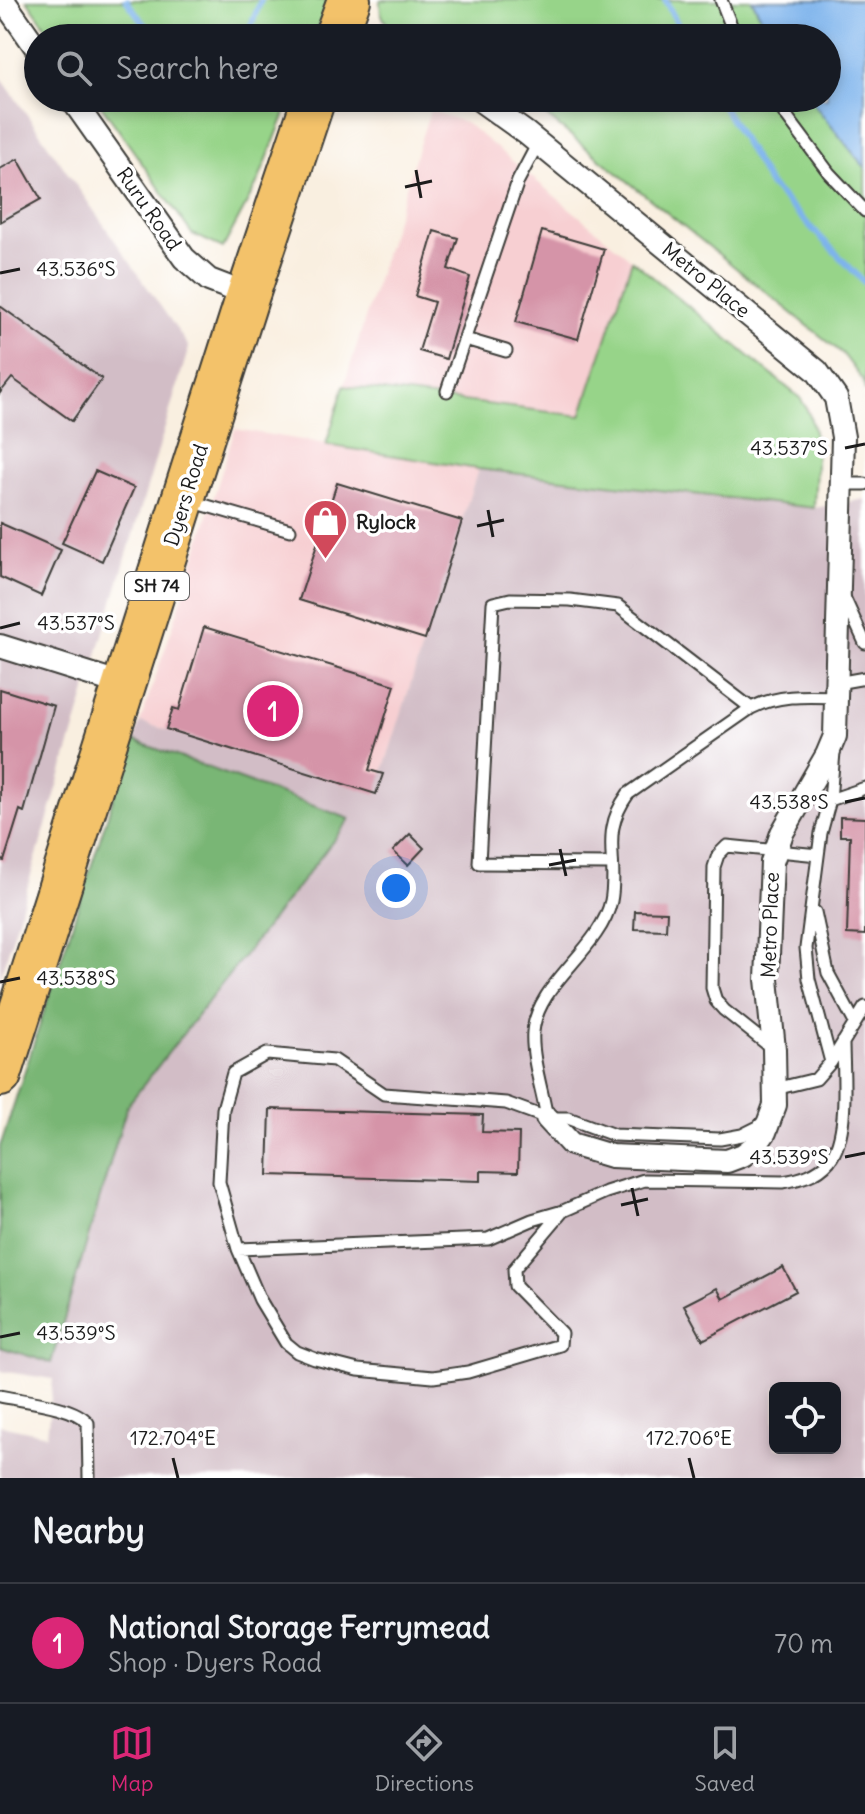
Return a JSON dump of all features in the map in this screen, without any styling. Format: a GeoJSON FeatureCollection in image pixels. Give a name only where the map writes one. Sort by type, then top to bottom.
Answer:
{"type":"FeatureCollection","features":[{"type":"Feature","properties":{"kind":"highway"},"geometry":{"type":"LineString","coordinates":[[340,24],[349,0]]}},
{"type":"Feature","properties":{"kind":"highway","name":"Dyers Road"},"geometry":{"type":"LineString","coordinates":[[0,1075],[248,295],[309,112]]}},
{"type":"Feature","properties":{"kind":"street"},"geometry":{"type":"LineString","coordinates":[[3,0],[24,30]]}},
{"type":"Feature","properties":{"kind":"street","name":"Ruru Road"},"geometry":{"type":"LineString","coordinates":[[81,112],[184,258],[209,280],[248,295]]}},
{"type":"Feature","properties":{"kind":"street","name":"Metro Place"},"geometry":{"type":"LineString","coordinates":[[496,112],[817,371],[830,386],[840,415],[854,484],[839,585],[835,736],[775,850],[770,883],[767,979],[775,1097],[765,1132],[755,1146],[727,1161],[653,1160],[589,1152],[571,1144],[547,1118]]}},
{"type":"Feature","properties":{"kind":"street"},"geometry":{"type":"LineString","coordinates":[[0,646],[125,685]]}},
{"type":"Feature","properties":{"kind":"lane"},"geometry":{"type":"LineString","coordinates":[[721,0],[730,24]]}},
{"type":"Feature","properties":{"kind":"lane"},"geometry":{"type":"LineString","coordinates":[[783,112],[829,173],[865,211]]}},
{"type":"Feature","properties":{"kind":"lane"},"geometry":{"type":"LineString","coordinates":[[447,391],[518,181],[538,143]]}},
{"type":"Feature","properties":{"kind":"lane"},"geometry":{"type":"LineString","coordinates":[[465,339],[506,351]]}},
{"type":"Feature","properties":{"kind":"lane"},"geometry":{"type":"LineString","coordinates":[[185,499],[290,530]]}},
{"type":"Feature","properties":{"kind":"lane"},"geometry":{"type":"LineString","coordinates":[[839,585],[865,643]]}},
{"type":"Feature","properties":{"kind":"lane"},"geometry":{"type":"LineString","coordinates":[[611,864],[479,863],[493,603],[510,599],[570,600],[618,606],[751,708]]}},
{"type":"Feature","properties":{"kind":"lane"},"geometry":{"type":"LineString","coordinates":[[547,1118],[533,1033],[539,1007],[600,926],[610,902],[611,835],[617,809],[628,794],[751,708],[767,700],[837,690],[865,678]]}},
{"type":"Feature","properties":{"kind":"lane"},"geometry":{"type":"LineString","coordinates":[[831,1062],[807,963],[818,855],[830,800],[835,736]]}},
{"type":"Feature","properties":{"kind":"lane"},"geometry":{"type":"LineString","coordinates":[[830,800],[865,788]]}},
{"type":"Feature","properties":{"kind":"lane"},"geometry":{"type":"LineString","coordinates":[[774,1049],[716,1001],[712,988],[714,867],[718,855],[727,846],[818,855]]}},
{"type":"Feature","properties":{"kind":"lane"},"geometry":{"type":"LineString","coordinates":[[814,904],[828,973],[855,1023]]}},
{"type":"Feature","properties":{"kind":"lane"},"geometry":{"type":"LineString","coordinates":[[775,1097],[816,1079],[831,1062],[865,1007]]}},
{"type":"Feature","properties":{"kind":"lane"},"geometry":{"type":"LineString","coordinates":[[238,1249],[488,1239],[644,1180],[783,1182],[802,1179],[829,1161],[841,1126],[843,1042]]}},
{"type":"Feature","properties":{"kind":"lane","name":"Metro Place"},"geometry":{"type":"LineString","coordinates":[[547,1118],[506,1103],[384,1094],[334,1060],[267,1054],[233,1073],[223,1109],[219,1182],[238,1249],[275,1328],[286,1343],[297,1352],[358,1370],[397,1375],[451,1375],[533,1355],[560,1345],[561,1333],[515,1286],[514,1269],[563,1211]]}},
{"type":"Feature","properties":{"kind":"lane"},"geometry":{"type":"LineString","coordinates":[[0,1396],[83,1416],[88,1423],[89,1478]]}},
{"type":"Feature","properties":{"kind":"shaded area"},"geometry":{"type":"Polygon","coordinates":[[[0,76],[189,347],[0,979],[0,76]]]}},
{"type":"Feature","properties":{"kind":"shaded area"},"geometry":{"type":"Polygon","coordinates":[[[429,112],[466,123],[800,398],[809,409],[815,439],[478,469],[376,794],[140,722],[235,429],[326,444],[429,112]]]}},
{"type":"Feature","properties":{"kind":"shaded area"},"geometry":{"type":"Polygon","coordinates":[[[478,469],[814,508],[865,499],[865,1478],[0,1478],[0,1425],[47,1435],[53,1379],[0,1371],[0,1172],[140,722],[376,794],[478,469]]]}},
{"type":"Feature","properties":{"kind":"green space"},"geometry":{"type":"Polygon","coordinates":[[[27,0],[329,0],[320,24],[44,24],[27,0]]]}},
{"type":"Feature","properties":{"kind":"green space"},"geometry":{"type":"Polygon","coordinates":[[[380,0],[752,0],[765,24],[388,24],[381,13],[380,0]]]}},
{"type":"Feature","properties":{"kind":"green space"},"geometry":{"type":"Polygon","coordinates":[[[106,112],[286,112],[258,182],[223,248],[192,234],[106,112]]]}},
{"type":"Feature","properties":{"kind":"green space"},"geometry":{"type":"Polygon","coordinates":[[[541,112],[820,112],[865,168],[865,392],[863,381],[843,354],[541,112]]]}},
{"type":"Feature","properties":{"kind":"green space"},"geometry":{"type":"Polygon","coordinates":[[[632,260],[800,398],[815,436],[814,508],[478,469],[326,445],[344,386],[581,416],[632,260]]]}},
{"type":"Feature","properties":{"kind":"green space"},"geometry":{"type":"Polygon","coordinates":[[[132,740],[350,819],[127,1106],[51,1363],[0,1347],[0,1147],[132,740]]]}},
{"type":"Feature","properties":{"kind":"water"},"geometry":{"type":"Polygon","coordinates":[[[752,0],[865,0],[865,168],[820,112],[841,112],[841,24],[765,24],[752,0]]]}},
{"type":"Feature","properties":{"kind":"building"},"geometry":{"type":"Polygon","coordinates":[[[18,159],[41,199],[0,222],[0,169],[18,159]]]}},
{"type":"Feature","properties":{"kind":"building"},"geometry":{"type":"Polygon","coordinates":[[[434,231],[458,238],[448,269],[470,277],[446,359],[419,351],[434,302],[415,296],[434,231]]]}},
{"type":"Feature","properties":{"kind":"building"},"geometry":{"type":"Polygon","coordinates":[[[542,231],[604,249],[578,339],[516,322],[542,231]]]}},
{"type":"Feature","properties":{"kind":"building"},"geometry":{"type":"Polygon","coordinates":[[[0,306],[102,379],[72,421],[12,378],[0,393],[0,306]]]}},
{"type":"Feature","properties":{"kind":"building"},"geometry":{"type":"Polygon","coordinates":[[[95,471],[134,488],[102,561],[62,543],[95,471]]]}},
{"type":"Feature","properties":{"kind":"building"},"geometry":{"type":"Polygon","coordinates":[[[337,483],[462,521],[425,639],[299,600],[337,483]]]}},
{"type":"Feature","properties":{"kind":"building"},"geometry":{"type":"Polygon","coordinates":[[[0,523],[61,550],[41,596],[0,577],[0,523]]]}},
{"type":"Feature","properties":{"kind":"building"},"geometry":{"type":"Polygon","coordinates":[[[204,627],[395,685],[369,770],[383,774],[376,794],[166,729],[173,708],[179,710],[204,627]]]}},
{"type":"Feature","properties":{"kind":"building"},"geometry":{"type":"Polygon","coordinates":[[[0,689],[54,706],[24,812],[20,810],[4,861],[0,860],[0,689]]]}},
{"type":"Feature","properties":{"kind":"building"},"geometry":{"type":"Polygon","coordinates":[[[840,817],[865,818],[865,935],[847,934],[850,836],[840,836],[840,817]]]}},
{"type":"Feature","properties":{"kind":"building"},"geometry":{"type":"Polygon","coordinates":[[[410,834],[424,848],[408,865],[393,851],[410,834]]]}},
{"type":"Feature","properties":{"kind":"building"},"geometry":{"type":"Polygon","coordinates":[[[635,911],[667,912],[666,930],[634,929],[635,911]]]}},
{"type":"Feature","properties":{"kind":"building"},"geometry":{"type":"Polygon","coordinates":[[[270,1109],[483,1115],[482,1132],[519,1133],[518,1172],[481,1171],[481,1181],[268,1175],[270,1109]]]}},
{"type":"Feature","properties":{"kind":"building"},"geometry":{"type":"Polygon","coordinates":[[[783,1267],[796,1291],[703,1340],[684,1305],[717,1288],[723,1299],[783,1267]]]}},
{"type":"Feature","properties":{"kind":"waterway"},"geometry":{"type":"LineString","coordinates":[[126,0],[144,24]]}},
{"type":"Feature","properties":{"kind":"waterway"},"geometry":{"type":"LineString","coordinates":[[252,24],[261,0]]}},
{"type":"Feature","properties":{"kind":"waterway"},"geometry":{"type":"LineString","coordinates":[[665,0],[678,24]]}},
{"type":"Feature","properties":{"kind":"waterway"},"geometry":{"type":"LineString","coordinates":[[726,112],[769,184],[865,283]]}},
{"type":"Feature","properties":{"kind":"place","name":"Rylock"},"geometry":{"type":"Point","coordinates":[325,561]}},
{"type":"Feature","properties":{"kind":"place","name":"National Storage Ferrymead"},"geometry":{"type":"Point","coordinates":[273,711]}}]}
